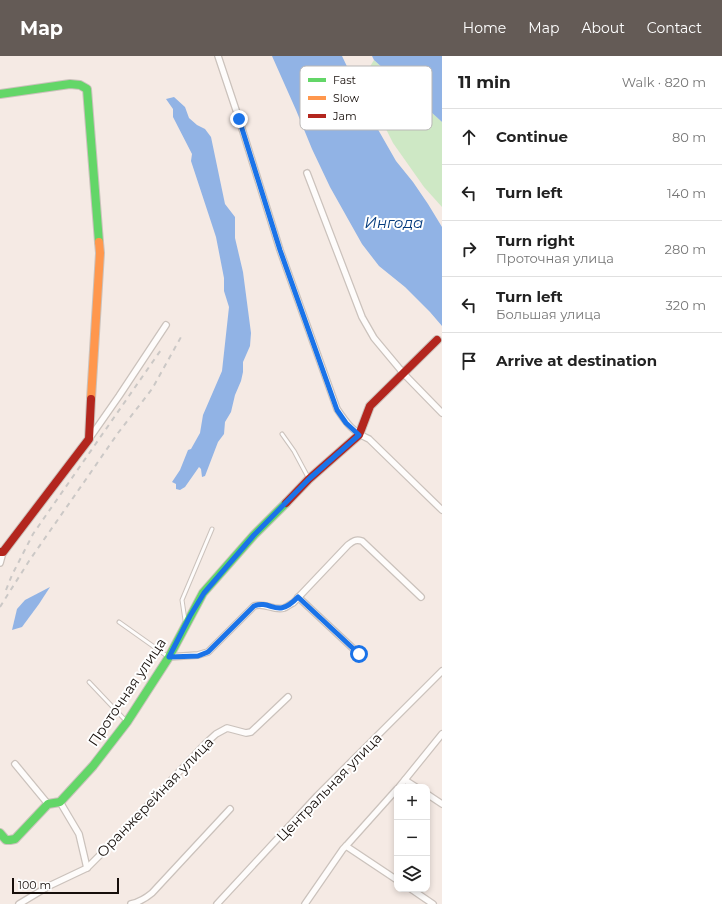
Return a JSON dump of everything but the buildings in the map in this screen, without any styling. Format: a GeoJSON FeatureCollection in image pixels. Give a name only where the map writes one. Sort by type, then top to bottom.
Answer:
{"type":"FeatureCollection","features":[{"type":"Feature","properties":{"kind":"street"},"geometry":{"type":"LineString","coordinates":[[218,56],[280,250],[337,410],[346,423],[359,435],[369,439],[442,510]]}},
{"type":"Feature","properties":{"kind":"street"},"geometry":{"type":"LineString","coordinates":[[0,94],[70,84],[80,85],[87,89],[100,253],[90,439]]}},
{"type":"Feature","properties":{"kind":"street"},"geometry":{"type":"LineString","coordinates":[[307,173],[362,317],[374,338],[404,374],[442,413]]}},
{"type":"Feature","properties":{"kind":"street"},"geometry":{"type":"LineString","coordinates":[[0,563],[2,552],[90,439],[166,325]]}},
{"type":"Feature","properties":{"kind":"street","name":"Проточная улица"},"geometry":{"type":"LineString","coordinates":[[60,802],[93,766],[127,722],[169,657],[204,593],[254,535],[309,479],[359,435],[370,406],[438,340]]}},
{"type":"Feature","properties":{"kind":"street"},"geometry":{"type":"LineString","coordinates":[[169,657],[198,656],[208,652],[254,606],[259,604],[277,609],[285,608],[292,603],[354,540],[362,541],[421,597]]}},
{"type":"Feature","properties":{"kind":"street"},"geometry":{"type":"LineString","coordinates":[[298,597],[359,654]]}},
{"type":"Feature","properties":{"kind":"street","name":"Центральная улица"},"geometry":{"type":"LineString","coordinates":[[218,904],[317,796],[442,671]]}},
{"type":"Feature","properties":{"kind":"street","name":"Оранжерейная улица"},"geometry":{"type":"LineString","coordinates":[[19,904],[49,886],[87,868],[216,734],[227,728],[246,733],[251,732],[288,697]]}},
{"type":"Feature","properties":{"kind":"street"},"geometry":{"type":"LineString","coordinates":[[402,784],[442,734]]}},
{"type":"Feature","properties":{"kind":"street"},"geometry":{"type":"LineString","coordinates":[[16,764],[48,804]]}},
{"type":"Feature","properties":{"kind":"street"},"geometry":{"type":"LineString","coordinates":[[405,780],[411,784]]}},
{"type":"Feature","properties":{"kind":"street"},"geometry":{"type":"LineString","coordinates":[[305,904],[343,849],[394,792]]}},
{"type":"Feature","properties":{"kind":"street"},"geometry":{"type":"LineString","coordinates":[[430,796],[442,804]]}},
{"type":"Feature","properties":{"kind":"street"},"geometry":{"type":"LineString","coordinates":[[0,833],[4,839],[8,841],[15,839],[48,804],[60,802],[79,834],[87,868]]}},
{"type":"Feature","properties":{"kind":"street"},"geometry":{"type":"LineString","coordinates":[[131,904],[146,898],[152,893],[230,810]]}},
{"type":"Feature","properties":{"kind":"street"},"geometry":{"type":"LineString","coordinates":[[346,846],[394,878]]}},
{"type":"Feature","properties":{"kind":"street"},"geometry":{"type":"LineString","coordinates":[[415,892],[433,904]]}},
{"type":"Feature","properties":{"kind":"lane"},"geometry":{"type":"LineString","coordinates":[[282,434],[294,451],[309,479]]}},
{"type":"Feature","properties":{"kind":"lane"},"geometry":{"type":"LineString","coordinates":[[186,624],[182,600],[212,529]]}},
{"type":"Feature","properties":{"kind":"lane"},"geometry":{"type":"LineString","coordinates":[[119,622],[169,657]]}},
{"type":"Feature","properties":{"kind":"lane"},"geometry":{"type":"LineString","coordinates":[[89,682],[127,722]]}},
{"type":"Feature","properties":{"kind":"green space"},"geometry":{"type":"Polygon","coordinates":[[[374,60],[381,66],[370,66],[374,60]]]}},
{"type":"Feature","properties":{"kind":"green space"},"geometry":{"type":"Polygon","coordinates":[[[432,113],[442,122],[442,207],[424,187],[393,143],[386,130],[432,130],[432,113]]]}},
{"type":"Feature","properties":{"kind":"water","name":"Ингода"},"geometry":{"type":"Polygon","coordinates":[[[272,56],[342,56],[347,66],[300,66],[300,120],[272,56]]]}},
{"type":"Feature","properties":{"kind":"water"},"geometry":{"type":"Polygon","coordinates":[[[372,56],[442,56],[442,122],[432,113],[432,66],[381,66],[372,56]]]}},
{"type":"Feature","properties":{"kind":"water"},"geometry":{"type":"Polygon","coordinates":[[[174,97],[185,107],[189,118],[197,125],[205,129],[211,137],[225,204],[235,217],[235,238],[243,272],[251,333],[250,346],[243,362],[241,381],[235,395],[231,412],[225,422],[224,434],[218,442],[205,476],[202,477],[201,469],[199,467],[185,487],[180,490],[176,489],[176,484],[172,482],[180,470],[188,450],[191,449],[200,433],[203,415],[222,371],[229,307],[224,291],[224,278],[216,237],[191,161],[192,154],[173,117],[173,109],[166,99],[174,97]]]}},
{"type":"Feature","properties":{"kind":"water","name":"Ингода"},"geometry":{"type":"Polygon","coordinates":[[[304,130],[378,130],[396,161],[413,182],[442,227],[442,326],[405,287],[379,266],[362,244],[330,187],[304,130]]]}},
{"type":"Feature","properties":{"kind":"water"},"geometry":{"type":"Polygon","coordinates":[[[50,587],[22,627],[12,630],[17,609],[25,600],[50,587]]]}},
{"type":"Feature","properties":{"kind":"railway"},"geometry":{"type":"LineString","coordinates":[[0,607],[29,561],[118,433],[152,389],[181,337]]}},
{"type":"Feature","properties":{"kind":"railway"},"geometry":{"type":"LineString","coordinates":[[6,590],[33,534],[163,347]]}},
{"type":"Feature","properties":{"kind":"traffic: fast"},"geometry":{"type":"LineString","coordinates":[[0,94],[70,84],[80,85],[87,89],[99,242]]}},
{"type":"Feature","properties":{"kind":"traffic: fast"},"geometry":{"type":"LineString","coordinates":[[0,833],[6,840],[15,839],[48,804],[60,802],[93,766],[127,722],[169,657],[203,593],[254,535],[286,503]]}},
{"type":"Feature","properties":{"kind":"traffic: slow"},"geometry":{"type":"LineString","coordinates":[[91,399],[100,253],[99,242]]}},
{"type":"Feature","properties":{"kind":"traffic: jam"},"geometry":{"type":"LineString","coordinates":[[286,503],[309,479],[359,435],[370,406],[437,340]]}},
{"type":"Feature","properties":{"kind":"traffic: jam"},"geometry":{"type":"LineString","coordinates":[[0,552],[3,552],[89,439],[91,399]]}},
{"type":"Feature","properties":{"kind":"route"},"geometry":{"type":"LineString","coordinates":[[239,119],[280,250],[337,410],[346,423],[359,435],[309,479],[254,535],[204,593],[190,616],[169,657],[198,656],[208,652],[254,606],[259,604],[277,609],[285,608],[298,597],[359,654]]}}]}
